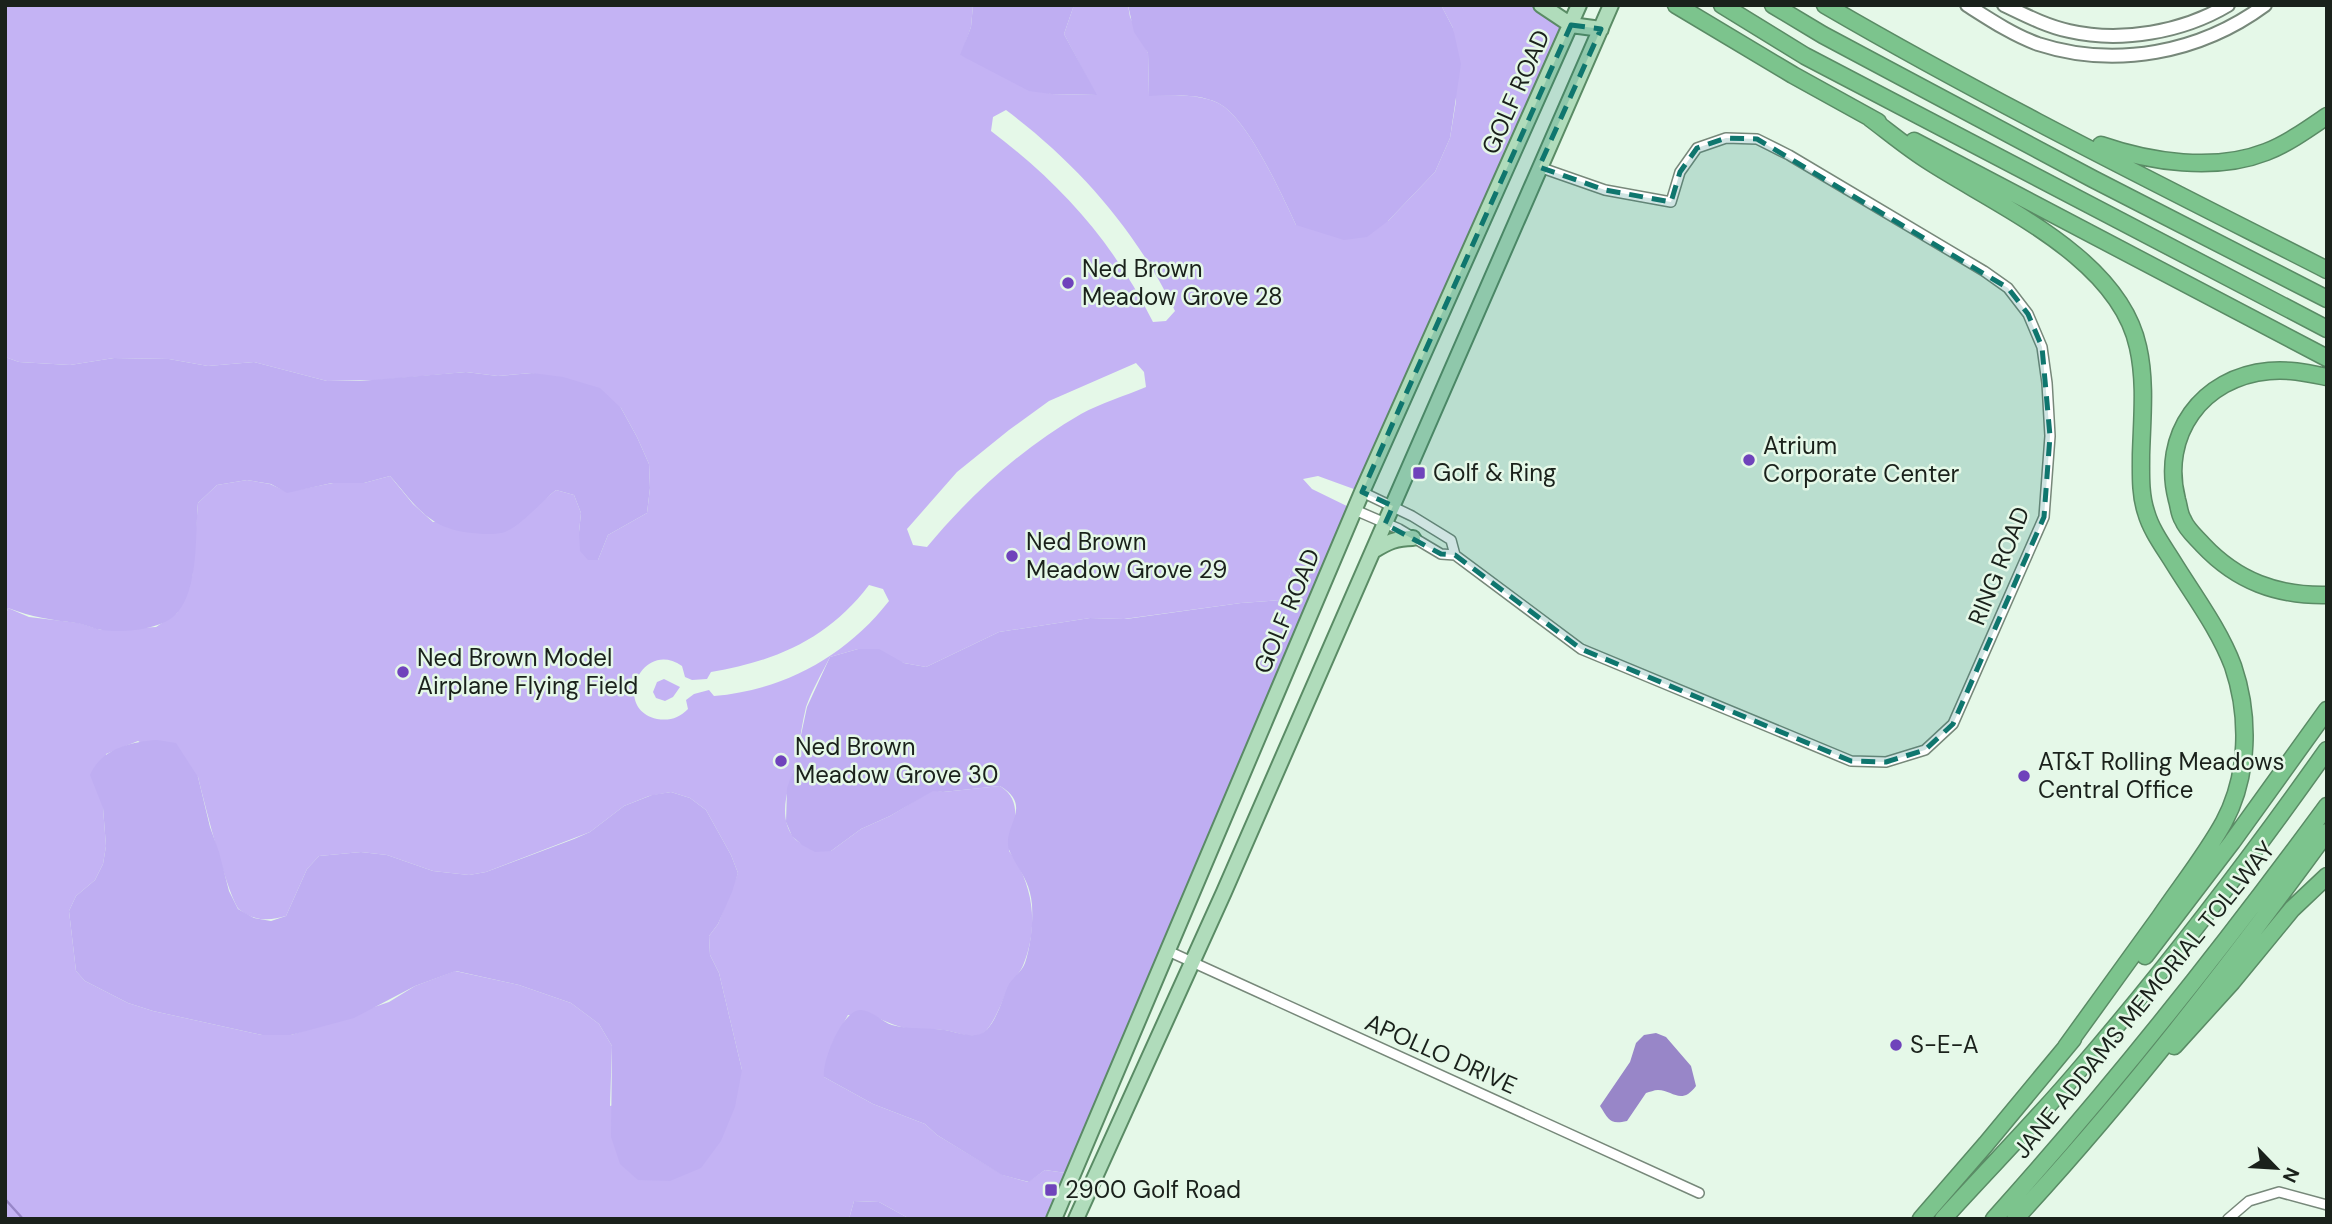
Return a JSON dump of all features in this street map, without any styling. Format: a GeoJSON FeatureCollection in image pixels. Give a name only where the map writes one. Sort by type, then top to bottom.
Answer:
{"type":"FeatureCollection","features":[{"type":"Feature","properties":{"kind":"highway"},"geometry":{"type":"LineString","coordinates":[[1676,5],[1870,118],[2327,358]]}},
{"type":"Feature","properties":{"kind":"highway"},"geometry":{"type":"LineString","coordinates":[[1722,5],[1816,62],[2327,329]]}},
{"type":"Feature","properties":{"kind":"highway"},"geometry":{"type":"LineString","coordinates":[[1773,5],[1823,35],[2068,166],[2327,299]]}},
{"type":"Feature","properties":{"kind":"highway"},"geometry":{"type":"LineString","coordinates":[[1825,5],[2046,127],[2327,270]]}},
{"type":"Feature","properties":{"kind":"highway"},"geometry":{"type":"LineString","coordinates":[[2046,127],[2131,156],[2205,163],[2240,159],[2266,152],[2327,116]]}},
{"type":"Feature","properties":{"kind":"highway"},"geometry":{"type":"LineString","coordinates":[[1870,118],[1929,162],[1976,188],[2074,254],[2090,267],[2112,292],[2133,329],[2143,371],[2141,484],[2144,509],[2155,534],[2218,634],[2240,691],[2245,729],[2243,760],[2235,794],[2224,823],[2066,1047]]}},
{"type":"Feature","properties":{"kind":"highway"},"geometry":{"type":"LineString","coordinates":[[2327,377],[2297,371],[2270,371],[2235,379],[2215,389],[2198,405],[2185,424],[2175,447],[2172,472],[2182,519],[2193,535],[2224,566],[2275,590],[2302,595],[2327,595]]}},
{"type":"Feature","properties":{"kind":"highway"},"geometry":{"type":"LineString","coordinates":[[1921,1219],[2149,950],[2232,842],[2327,710]]}},
{"type":"Feature","properties":{"kind":"highway","name":"JANE ADDAMS MEMORIAL TOLLWAY"},"geometry":{"type":"LineString","coordinates":[[1942,1219],[2079,1071],[2150,985],[2205,916],[2327,750]]}},
{"type":"Feature","properties":{"kind":"highway","name":"JANE ADDAMS MEMORIAL TOLLWAY"},"geometry":{"type":"LineString","coordinates":[[1994,1219],[2107,1088],[2263,893],[2327,806]]}},
{"type":"Feature","properties":{"kind":"highway"},"geometry":{"type":"LineString","coordinates":[[2015,1219],[2117,1101],[2223,970],[2327,832]]}},
{"type":"Feature","properties":{"kind":"highway"},"geometry":{"type":"LineString","coordinates":[[2117,1101],[2175,1046],[2292,909],[2327,877]]}},
{"type":"Feature","properties":{"kind":"main road"},"geometry":{"type":"LineString","coordinates":[[1541,5],[1571,25],[1601,29]]}},
{"type":"Feature","properties":{"kind":"main road","name":"GOLF ROAD"},"geometry":{"type":"LineString","coordinates":[[1054,1219],[1362,492],[1579,5]]}},
{"type":"Feature","properties":{"kind":"main road"},"geometry":{"type":"LineString","coordinates":[[1076,1219],[1393,506],[1611,5]]}},
{"type":"Feature","properties":{"kind":"main road"},"geometry":{"type":"LineString","coordinates":[[1372,552],[1390,540],[1413,538]]}},
{"type":"Feature","properties":{"kind":"street"},"geometry":{"type":"LineString","coordinates":[[1967,5],[2036,43],[2079,53],[2124,56],[2174,50],[2237,24],[2265,5]]}},
{"type":"Feature","properties":{"kind":"street"},"geometry":{"type":"LineString","coordinates":[[2004,5],[2033,20],[2068,31],[2140,35],[2169,30],[2212,15],[2228,5]]}},
{"type":"Feature","properties":{"kind":"street","name":"RING ROAD"},"geometry":{"type":"LineString","coordinates":[[1355,510],[1399,529],[1440,554],[1455,555],[1581,649],[1851,761],[1886,762],[1925,750],[1953,723],[2044,517],[2050,436],[2047,383],[2042,346],[2028,314],[2008,288],[1984,271],[1789,155],[1757,139],[1726,138],[1697,148],[1680,172],[1671,202],[1605,190],[1539,167]]}},
{"type":"Feature","properties":{"kind":"street","name":"RING ROAD"},"geometry":{"type":"LineString","coordinates":[[1362,492],[1393,506],[1451,540],[1455,555]]}},
{"type":"Feature","properties":{"kind":"street","name":"APOLLO DRIVE"},"geometry":{"type":"LineString","coordinates":[[1168,951],[1699,1193]]}},
{"type":"Feature","properties":{"kind":"street"},"geometry":{"type":"LineString","coordinates":[[2228,1219],[2249,1201],[2279,1192],[2327,1205]]}},
{"type":"Feature","properties":{"kind":"highlighted area"},"geometry":{"type":"Polygon","coordinates":[[[1571,25],[1601,29],[1539,167],[1605,190],[1671,202],[1680,172],[1697,148],[1726,138],[1757,139],[2008,288],[2028,314],[2042,347],[2050,436],[2044,517],[1953,724],[1925,750],[1886,762],[1851,761],[1581,649],[1455,555],[1441,554],[1385,524],[1393,506],[1362,492],[1571,25]]]}},
{"type":"Feature","properties":{"kind":"shaded area"},"geometry":{"type":"Polygon","coordinates":[[[5,5],[973,5],[971,27],[961,55],[1051,94],[1096,95],[1064,34],[1074,5],[1128,5],[1130,17],[1148,53],[1149,95],[1202,98],[1218,103],[1229,111],[1263,158],[1296,225],[1388,221],[1435,172],[1450,138],[1456,101],[1453,28],[1441,5],[1539,5],[1571,25],[1362,492],[1318,476],[1303,479],[1312,489],[1355,510],[1328,573],[1291,572],[1281,600],[1124,619],[1090,618],[999,632],[926,667],[858,649],[830,657],[811,694],[785,806],[787,826],[795,839],[809,847],[831,851],[861,829],[890,816],[933,790],[943,792],[1000,786],[1012,799],[1015,807],[1015,824],[1009,851],[1024,877],[1032,919],[1029,949],[1024,963],[995,1018],[984,1033],[970,1036],[938,1029],[905,1028],[876,1018],[848,1015],[833,1042],[824,1077],[873,1104],[925,1124],[937,1135],[1003,1175],[1028,1182],[1045,1170],[1073,1174],[1053,1219],[910,1219],[879,1202],[854,1201],[849,1219],[5,1219],[5,618],[8,608],[29,617],[79,623],[101,630],[156,627],[177,613],[192,577],[198,503],[217,485],[247,480],[270,484],[287,492],[333,483],[364,483],[390,476],[413,504],[433,522],[539,504],[556,490],[574,495],[581,513],[579,532],[598,560],[608,535],[647,513],[650,488],[649,464],[621,408],[532,373],[498,376],[466,372],[380,380],[327,381],[254,362],[208,366],[169,359],[114,358],[70,365],[19,362],[5,357],[5,5]],[[1006,110],[993,117],[991,131],[1063,194],[1121,266],[1153,322],[1166,321],[1175,311],[1142,253],[1103,200],[1057,153],[1006,110]],[[1136,363],[1049,401],[957,472],[907,529],[913,545],[927,547],[979,491],[1038,442],[1089,410],[1146,387],[1144,372],[1136,363]],[[869,585],[836,620],[799,645],[757,661],[711,672],[707,679],[692,680],[685,677],[682,666],[668,660],[655,661],[644,668],[637,678],[634,690],[636,703],[643,713],[657,719],[670,719],[678,717],[688,709],[686,700],[694,694],[709,690],[714,696],[740,692],[789,678],[833,654],[853,639],[889,601],[883,589],[869,585]],[[138,741],[106,754],[103,808],[106,846],[103,864],[95,880],[76,896],[69,911],[76,971],[85,981],[128,1003],[262,1035],[291,1035],[389,1002],[415,986],[455,971],[519,985],[571,1003],[599,1024],[612,1046],[610,1106],[742,1070],[719,973],[710,955],[709,936],[718,924],[738,873],[706,810],[690,798],[671,792],[649,796],[624,806],[590,832],[486,872],[469,875],[433,871],[387,855],[361,852],[319,856],[307,869],[286,916],[262,919],[245,914],[235,903],[198,777],[138,741]]]}},
{"type":"Feature","properties":{"kind":"shaded area"},"geometry":{"type":"Polygon","coordinates":[[[973,5],[1074,5],[1064,34],[1097,95],[1029,91],[960,55],[971,27],[973,5]]]}},
{"type":"Feature","properties":{"kind":"shaded area"},"geometry":{"type":"Polygon","coordinates":[[[1128,5],[1441,5],[1453,28],[1461,64],[1450,138],[1435,172],[1388,221],[1367,237],[1344,240],[1296,225],[1263,158],[1229,111],[1218,103],[1202,98],[1149,96],[1148,53],[1134,32],[1128,5]]]}},
{"type":"Feature","properties":{"kind":"shaded area"},"geometry":{"type":"Polygon","coordinates":[[[5,357],[19,362],[70,365],[114,358],[169,359],[208,366],[254,362],[327,381],[360,381],[466,372],[498,376],[532,373],[563,377],[600,388],[621,408],[649,464],[647,513],[608,535],[598,560],[588,560],[580,551],[581,513],[574,495],[556,490],[511,529],[501,533],[484,534],[457,531],[434,521],[416,507],[390,476],[364,483],[332,483],[287,493],[271,484],[247,480],[217,485],[198,503],[193,575],[185,601],[172,618],[143,629],[111,631],[33,616],[8,608],[5,618],[5,357]]]}},
{"type":"Feature","properties":{"kind":"shaded area"},"geometry":{"type":"Polygon","coordinates":[[[1304,560],[1328,573],[1073,1174],[1045,1170],[1029,1182],[1002,1175],[937,1135],[925,1124],[873,1104],[824,1077],[826,1060],[839,1028],[852,1013],[859,1010],[868,1011],[899,1027],[938,1029],[968,1035],[976,1035],[988,1029],[1009,984],[1025,963],[1032,919],[1029,889],[1008,843],[1016,810],[1015,802],[1000,786],[933,791],[861,829],[831,851],[815,852],[792,836],[786,822],[787,788],[807,707],[830,657],[858,649],[879,649],[904,663],[926,667],[999,632],[1090,618],[1126,619],[1281,600],[1291,572],[1304,560]]]}},
{"type":"Feature","properties":{"kind":"shaded area"},"geometry":{"type":"Polygon","coordinates":[[[664,679],[680,687],[673,697],[665,701],[656,698],[653,692],[657,682],[664,679]]]}},
{"type":"Feature","properties":{"kind":"shaded area"},"geometry":{"type":"Polygon","coordinates":[[[157,740],[176,743],[198,777],[229,891],[238,909],[254,918],[271,921],[286,916],[307,869],[319,856],[361,852],[387,855],[433,871],[469,875],[486,872],[574,839],[590,832],[624,806],[652,795],[671,792],[690,798],[706,810],[738,873],[718,924],[709,936],[710,955],[719,973],[742,1070],[735,1107],[721,1141],[701,1168],[670,1181],[638,1180],[620,1164],[611,1137],[612,1046],[599,1024],[571,1003],[519,985],[456,971],[415,986],[354,1018],[291,1035],[262,1035],[153,1011],[128,1003],[85,981],[76,971],[69,911],[76,896],[95,880],[103,864],[106,846],[103,808],[90,775],[101,759],[118,748],[157,740]]]}},
{"type":"Feature","properties":{"kind":"shaded area"},"geometry":{"type":"Polygon","coordinates":[[[1656,1033],[1666,1037],[1691,1066],[1696,1086],[1691,1092],[1681,1096],[1658,1090],[1646,1093],[1627,1121],[1613,1122],[1600,1106],[1630,1062],[1636,1043],[1644,1035],[1656,1033]]]}},
{"type":"Feature","properties":{"kind":"shaded area"},"geometry":{"type":"Polygon","coordinates":[[[854,1201],[879,1202],[910,1219],[849,1219],[854,1201]]]}},
{"type":"Feature","properties":{"kind":"waterway"},"geometry":{"type":"LineString","coordinates":[[5,1199],[23,1219]]}},
{"type":"Feature","properties":{"kind":"place","name":"Ned Brown Meadow Grove 28"},"geometry":{"type":"Point","coordinates":[1068,283]}},
{"type":"Feature","properties":{"kind":"place","name":"Atrium Corporate Center"},"geometry":{"type":"Point","coordinates":[1749,460]}},
{"type":"Feature","properties":{"kind":"place","name":"Golf & Ring"},"geometry":{"type":"Point","coordinates":[1419,473]}},
{"type":"Feature","properties":{"kind":"place","name":"Ned Brown Meadow Grove 29"},"geometry":{"type":"Point","coordinates":[1012,556]}},
{"type":"Feature","properties":{"kind":"place","name":"Ned Brown Model Airplane Flying Field"},"geometry":{"type":"Point","coordinates":[403,672]}},
{"type":"Feature","properties":{"kind":"place","name":"Ned Brown Meadow Grove 30"},"geometry":{"type":"Point","coordinates":[781,761]}},
{"type":"Feature","properties":{"kind":"place","name":"AT&T Rolling Meadows Central Office"},"geometry":{"type":"Point","coordinates":[2024,776]}},
{"type":"Feature","properties":{"kind":"place","name":"S-E-A"},"geometry":{"type":"Point","coordinates":[1896,1045]}},
{"type":"Feature","properties":{"kind":"place","name":"2900 Golf Road"},"geometry":{"type":"Point","coordinates":[1051,1190]}}]}
